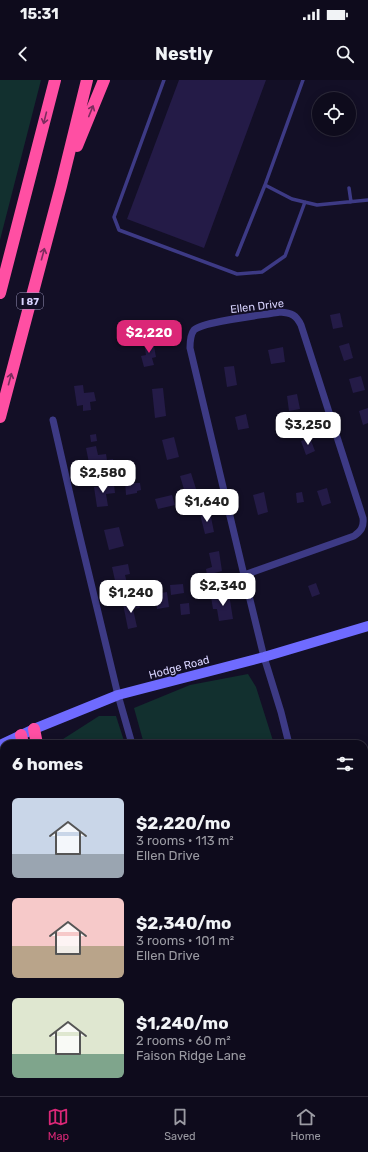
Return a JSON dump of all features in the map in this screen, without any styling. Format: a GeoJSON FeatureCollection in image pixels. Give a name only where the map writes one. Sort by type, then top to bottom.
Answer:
{"type":"FeatureCollection","features":[{"type":"Feature","properties":{"kind":"highway","name":"I 87"},"geometry":{"type":"LineString","coordinates":[[0,293],[55,80]]}},
{"type":"Feature","properties":{"kind":"highway","name":"I 87"},"geometry":{"type":"LineString","coordinates":[[0,417],[61,186],[87,80]]}},
{"type":"Feature","properties":{"kind":"highway"},"geometry":{"type":"LineString","coordinates":[[61,186],[104,80]]}},
{"type":"Feature","properties":{"kind":"highway"},"geometry":{"type":"LineString","coordinates":[[34,729],[36,740]]}},
{"type":"Feature","properties":{"kind":"main road","name":"Hodge Road"},"geometry":{"type":"LineString","coordinates":[[22,740],[34,729],[118,695],[264,657],[368,626]]}},
{"type":"Feature","properties":{"kind":"street","name":"Ellen Drive"},"geometry":{"type":"LineString","coordinates":[[244,575],[354,536],[360,532],[363,525],[363,518],[301,325],[297,318],[293,314],[289,313],[280,312],[206,324],[193,331],[190,339],[190,348],[244,575],[264,657],[288,740]]}},
{"type":"Feature","properties":{"kind":"street"},"geometry":{"type":"LineString","coordinates":[[53,420],[62,465],[118,695],[131,740]]}},
{"type":"Feature","properties":{"kind":"lane"},"geometry":{"type":"LineString","coordinates":[[164,80],[114,217],[119,230],[238,274],[262,272],[285,256],[305,202]]}},
{"type":"Feature","properties":{"kind":"lane"},"geometry":{"type":"LineString","coordinates":[[237,255],[265,185],[303,80]]}},
{"type":"Feature","properties":{"kind":"lane"},"geometry":{"type":"LineString","coordinates":[[265,185],[292,199],[317,205],[368,200]]}},
{"type":"Feature","properties":{"kind":"lane"},"geometry":{"type":"LineString","coordinates":[[349,188],[351,202]]}},
{"type":"Feature","properties":{"kind":"green space"},"geometry":{"type":"Polygon","coordinates":[[[0,80],[41,80],[0,240],[0,80]]]}},
{"type":"Feature","properties":{"kind":"green space"},"geometry":{"type":"Polygon","coordinates":[[[248,674],[256,687],[273,740],[143,740],[134,708],[190,685],[248,674]]]}},
{"type":"Feature","properties":{"kind":"green space"},"geometry":{"type":"Polygon","coordinates":[[[99,716],[116,716],[124,740],[62,740],[99,716]]]}},
{"type":"Feature","properties":{"kind":"building"},"geometry":{"type":"Polygon","coordinates":[[[179,80],[266,80],[204,248],[127,219],[179,80]]]}},
{"type":"Feature","properties":{"kind":"building"},"geometry":{"type":"Polygon","coordinates":[[[340,313],[343,327],[333,329],[330,315],[340,313]]]}},
{"type":"Feature","properties":{"kind":"building"},"geometry":{"type":"Polygon","coordinates":[[[153,341],[156,357],[152,358],[154,365],[144,367],[141,356],[146,355],[144,343],[153,341]]]}},
{"type":"Feature","properties":{"kind":"building"},"geometry":{"type":"Polygon","coordinates":[[[349,343],[353,358],[344,361],[339,346],[349,343]]]}},
{"type":"Feature","properties":{"kind":"building"},"geometry":{"type":"Polygon","coordinates":[[[283,347],[285,362],[271,364],[268,350],[283,347]]]}},
{"type":"Feature","properties":{"kind":"building"},"geometry":{"type":"Polygon","coordinates":[[[234,366],[237,385],[227,387],[224,367],[234,366]]]}},
{"type":"Feature","properties":{"kind":"building"},"geometry":{"type":"Polygon","coordinates":[[[361,376],[365,390],[353,393],[349,379],[361,376]]]}},
{"type":"Feature","properties":{"kind":"building"},"geometry":{"type":"Polygon","coordinates":[[[83,385],[84,393],[94,392],[96,401],[90,402],[91,410],[83,411],[83,405],[77,406],[74,386],[83,385]]]}},
{"type":"Feature","properties":{"kind":"building"},"geometry":{"type":"Polygon","coordinates":[[[163,388],[166,416],[155,418],[152,389],[163,388]]]}},
{"type":"Feature","properties":{"kind":"building"},"geometry":{"type":"Polygon","coordinates":[[[297,394],[300,409],[289,411],[287,396],[297,394]]]}},
{"type":"Feature","properties":{"kind":"building"},"geometry":{"type":"Polygon","coordinates":[[[368,408],[368,423],[363,425],[359,411],[368,408]]]}},
{"type":"Feature","properties":{"kind":"building"},"geometry":{"type":"Polygon","coordinates":[[[246,414],[249,428],[238,430],[235,417],[246,414]]]}},
{"type":"Feature","properties":{"kind":"building"},"geometry":{"type":"Polygon","coordinates":[[[96,434],[97,441],[91,442],[90,435],[96,434]]]}},
{"type":"Feature","properties":{"kind":"building"},"geometry":{"type":"Polygon","coordinates":[[[174,437],[179,457],[167,460],[162,440],[174,437]]]}},
{"type":"Feature","properties":{"kind":"building"},"geometry":{"type":"Polygon","coordinates":[[[310,438],[315,451],[306,455],[301,441],[310,438]]]}},
{"type":"Feature","properties":{"kind":"building"},"geometry":{"type":"Polygon","coordinates":[[[96,446],[98,455],[106,454],[107,460],[113,459],[114,468],[91,473],[86,448],[96,446]]]}},
{"type":"Feature","properties":{"kind":"building"},"geometry":{"type":"Polygon","coordinates":[[[191,473],[197,492],[186,496],[180,476],[191,473]]]}},
{"type":"Feature","properties":{"kind":"building"},"geometry":{"type":"Polygon","coordinates":[[[133,480],[134,483],[140,483],[141,490],[137,491],[137,493],[126,495],[125,481],[133,480]]]}},
{"type":"Feature","properties":{"kind":"building"},"geometry":{"type":"Polygon","coordinates":[[[114,484],[115,493],[106,494],[108,506],[97,507],[94,487],[114,484]]]}},
{"type":"Feature","properties":{"kind":"building"},"geometry":{"type":"Polygon","coordinates":[[[327,488],[331,503],[322,506],[317,491],[327,488]]]}},
{"type":"Feature","properties":{"kind":"building"},"geometry":{"type":"Polygon","coordinates":[[[264,492],[268,512],[258,515],[253,495],[264,492]]]}},
{"type":"Feature","properties":{"kind":"building"},"geometry":{"type":"Polygon","coordinates":[[[302,492],[304,502],[297,503],[296,493],[302,492]]]}},
{"type":"Feature","properties":{"kind":"building"},"geometry":{"type":"Polygon","coordinates":[[[172,495],[175,505],[158,509],[155,499],[172,495]]]}},
{"type":"Feature","properties":{"kind":"building"},"geometry":{"type":"Polygon","coordinates":[[[210,512],[214,532],[205,534],[200,514],[210,512]]]}},
{"type":"Feature","properties":{"kind":"building"},"geometry":{"type":"Polygon","coordinates":[[[119,527],[124,546],[109,550],[104,530],[119,527]]]}},
{"type":"Feature","properties":{"kind":"building"},"geometry":{"type":"Polygon","coordinates":[[[219,551],[222,571],[207,575],[206,569],[212,567],[209,553],[219,551]]]}},
{"type":"Feature","properties":{"kind":"building"},"geometry":{"type":"Polygon","coordinates":[[[128,564],[130,574],[125,575],[127,583],[116,585],[112,567],[128,564]]]}},
{"type":"Feature","properties":{"kind":"building"},"geometry":{"type":"Polygon","coordinates":[[[316,583],[320,594],[312,597],[308,586],[316,583]]]}},
{"type":"Feature","properties":{"kind":"building"},"geometry":{"type":"Polygon","coordinates":[[[183,584],[184,593],[171,595],[170,585],[183,584]]]}},
{"type":"Feature","properties":{"kind":"building"},"geometry":{"type":"Polygon","coordinates":[[[167,592],[169,607],[157,609],[155,594],[167,592]]]}},
{"type":"Feature","properties":{"kind":"building"},"geometry":{"type":"Polygon","coordinates":[[[229,594],[233,619],[219,621],[217,609],[213,609],[211,597],[229,594]]]}},
{"type":"Feature","properties":{"kind":"building"},"geometry":{"type":"Polygon","coordinates":[[[138,601],[140,608],[133,609],[137,627],[128,629],[123,604],[138,601]]]}},
{"type":"Feature","properties":{"kind":"building"},"geometry":{"type":"Polygon","coordinates":[[[189,603],[190,614],[181,615],[180,604],[189,603]]]}}]}
